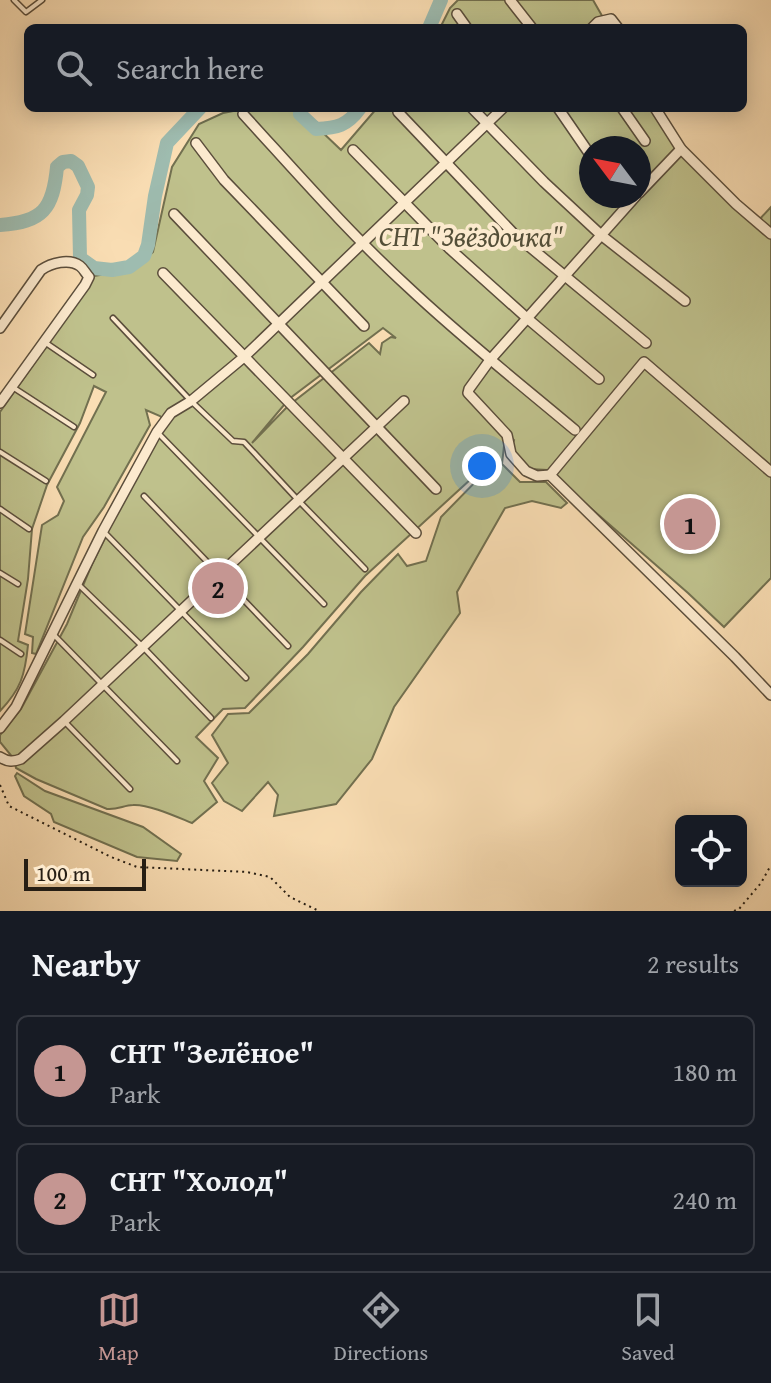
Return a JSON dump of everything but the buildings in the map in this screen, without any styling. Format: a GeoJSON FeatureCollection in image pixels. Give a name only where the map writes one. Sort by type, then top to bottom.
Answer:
{"type":"FeatureCollection","features":[{"type":"Feature","properties":{"kind":"street"},"geometry":{"type":"LineString","coordinates":[[510,0],[529,24]]}},
{"type":"Feature","properties":{"kind":"street"},"geometry":{"type":"LineString","coordinates":[[457,14],[464,24]]}},
{"type":"Feature","properties":{"kind":"street"},"geometry":{"type":"LineString","coordinates":[[596,24],[611,19],[615,24]]}},
{"type":"Feature","properties":{"kind":"street"},"geometry":{"type":"LineString","coordinates":[[398,112],[513,233],[646,343]]}},
{"type":"Feature","properties":{"kind":"street"},"geometry":{"type":"LineString","coordinates":[[476,112],[601,235],[685,301]]}},
{"type":"Feature","properties":{"kind":"street"},"geometry":{"type":"LineString","coordinates":[[0,728],[16,707],[103,531],[157,432],[171,413],[191,401],[244,357],[499,112]]}},
{"type":"Feature","properties":{"kind":"street"},"geometry":{"type":"LineString","coordinates":[[561,112],[579,139]]}},
{"type":"Feature","properties":{"kind":"street"},"geometry":{"type":"LineString","coordinates":[[625,112],[642,136]]}},
{"type":"Feature","properties":{"kind":"street"},"geometry":{"type":"LineString","coordinates":[[658,112],[681,149],[771,234]]}},
{"type":"Feature","properties":{"kind":"street"},"geometry":{"type":"LineString","coordinates":[[243,114],[362,243],[408,287],[575,430]]}},
{"type":"Feature","properties":{"kind":"street"},"geometry":{"type":"LineString","coordinates":[[196,143],[224,180],[364,326]]}},
{"type":"Feature","properties":{"kind":"street"},"geometry":{"type":"LineString","coordinates":[[651,180],[681,149]]}},
{"type":"Feature","properties":{"kind":"street"},"geometry":{"type":"LineString","coordinates":[[353,150],[450,249],[599,379]]}},
{"type":"Feature","properties":{"kind":"street"},"geometry":{"type":"LineString","coordinates":[[625,208],[490,360],[468,393],[510,439],[511,454],[526,471],[537,476],[550,475],[644,362],[771,472]]}},
{"type":"Feature","properties":{"kind":"street"},"geometry":{"type":"LineString","coordinates":[[174,214],[436,489]]}},
{"type":"Feature","properties":{"kind":"street"},"geometry":{"type":"LineString","coordinates":[[0,328],[41,270],[49,265],[69,262],[80,266],[89,277],[0,403]]}},
{"type":"Feature","properties":{"kind":"street"},"geometry":{"type":"LineString","coordinates":[[163,273],[416,533]]}},
{"type":"Feature","properties":{"kind":"street"},"geometry":{"type":"LineString","coordinates":[[0,757],[15,762],[21,759],[104,685],[404,401]]}},
{"type":"Feature","properties":{"kind":"street"},"geometry":{"type":"LineString","coordinates":[[550,475],[771,695]]}},
{"type":"Feature","properties":{"kind":"lane"},"geometry":{"type":"LineString","coordinates":[[14,0],[26,12],[42,0]]}},
{"type":"Feature","properties":{"kind":"lane"},"geometry":{"type":"LineString","coordinates":[[113,318],[233,441],[244,442],[365,569]]}},
{"type":"Feature","properties":{"kind":"lane"},"geometry":{"type":"LineString","coordinates":[[44,342],[93,375]]}},
{"type":"Feature","properties":{"kind":"lane"},"geometry":{"type":"LineString","coordinates":[[12,386],[74,427]]}},
{"type":"Feature","properties":{"kind":"lane"},"geometry":{"type":"LineString","coordinates":[[157,432],[324,604]]}},
{"type":"Feature","properties":{"kind":"lane"},"geometry":{"type":"LineString","coordinates":[[0,452],[46,481]]}},
{"type":"Feature","properties":{"kind":"lane"},"geometry":{"type":"LineString","coordinates":[[144,496],[288,646]]}},
{"type":"Feature","properties":{"kind":"lane"},"geometry":{"type":"LineString","coordinates":[[0,509],[29,529]]}},
{"type":"Feature","properties":{"kind":"lane"},"geometry":{"type":"LineString","coordinates":[[103,531],[246,678]]}},
{"type":"Feature","properties":{"kind":"lane"},"geometry":{"type":"LineString","coordinates":[[0,573],[18,584]]}},
{"type":"Feature","properties":{"kind":"lane"},"geometry":{"type":"LineString","coordinates":[[77,582],[211,718]]}},
{"type":"Feature","properties":{"kind":"lane"},"geometry":{"type":"LineString","coordinates":[[53,634],[177,761]]}},
{"type":"Feature","properties":{"kind":"lane"},"geometry":{"type":"LineString","coordinates":[[0,640],[21,654]]}},
{"type":"Feature","properties":{"kind":"lane"},"geometry":{"type":"LineString","coordinates":[[64,721],[130,789]]}},
{"type":"Feature","properties":{"kind":"path"},"geometry":{"type":"LineString","coordinates":[[0,785],[9,806],[111,857],[137,867],[247,872],[270,877],[290,897],[319,911]]}},
{"type":"Feature","properties":{"kind":"path"},"geometry":{"type":"LineString","coordinates":[[734,911],[761,883],[771,865]]}},
{"type":"Feature","properties":{"kind":"green space"},"geometry":{"type":"Polygon","coordinates":[[[458,0],[593,0],[607,24],[442,24],[458,0]]]}},
{"type":"Feature","properties":{"kind":"green space","name":"СНТ \"Звёздочка\""},"geometry":{"type":"Polygon","coordinates":[[[228,112],[301,112],[341,150],[374,112],[656,112],[674,143],[756,223],[771,207],[771,578],[724,627],[547,470],[530,469],[511,448],[514,440],[488,418],[505,437],[502,464],[520,482],[546,482],[567,503],[561,508],[532,501],[505,508],[457,592],[460,613],[394,707],[372,759],[336,804],[274,816],[278,795],[268,782],[242,811],[224,801],[212,783],[228,763],[212,735],[228,714],[249,713],[308,654],[398,554],[407,566],[426,561],[441,517],[486,471],[483,468],[365,576],[245,708],[223,709],[196,737],[218,758],[204,781],[217,802],[192,823],[140,805],[107,809],[16,768],[14,759],[0,742],[0,735],[21,709],[67,624],[92,564],[141,464],[166,422],[146,410],[150,425],[104,507],[83,537],[36,654],[32,653],[33,637],[25,634],[42,525],[58,515],[64,501],[57,487],[106,392],[94,386],[80,423],[47,485],[32,529],[18,641],[28,645],[25,665],[13,696],[0,711],[0,412],[94,276],[135,269],[153,252],[172,167],[199,124],[228,112]],[[383,328],[289,399],[252,443],[288,406],[369,343],[380,354],[382,343],[391,337],[396,338],[383,328]]]}},
{"type":"Feature","properties":{"kind":"green space"},"geometry":{"type":"Polygon","coordinates":[[[17,773],[45,791],[143,827],[181,854],[177,861],[137,857],[54,822],[51,814],[24,796],[15,776],[17,773]]]}},
{"type":"Feature","properties":{"kind":"waterway"},"geometry":{"type":"LineString","coordinates":[[431,24],[441,0]]}},
{"type":"Feature","properties":{"kind":"waterway"},"geometry":{"type":"LineString","coordinates":[[0,225],[26,221],[43,211],[49,203],[57,167],[71,161],[78,166],[88,187],[79,210],[80,258],[94,268],[112,270],[129,267],[144,256],[148,245],[167,143],[196,112]]}},
{"type":"Feature","properties":{"kind":"waterway"},"geometry":{"type":"LineString","coordinates":[[300,112],[316,129],[341,125],[357,112]]}},
{"type":"Feature","properties":{"kind":"place","name":"СНТ \"Зелёное\""},"geometry":{"type":"Point","coordinates":[690,524]}},
{"type":"Feature","properties":{"kind":"place","name":"СНТ \"Холод\""},"geometry":{"type":"Point","coordinates":[218,588]}}]}
